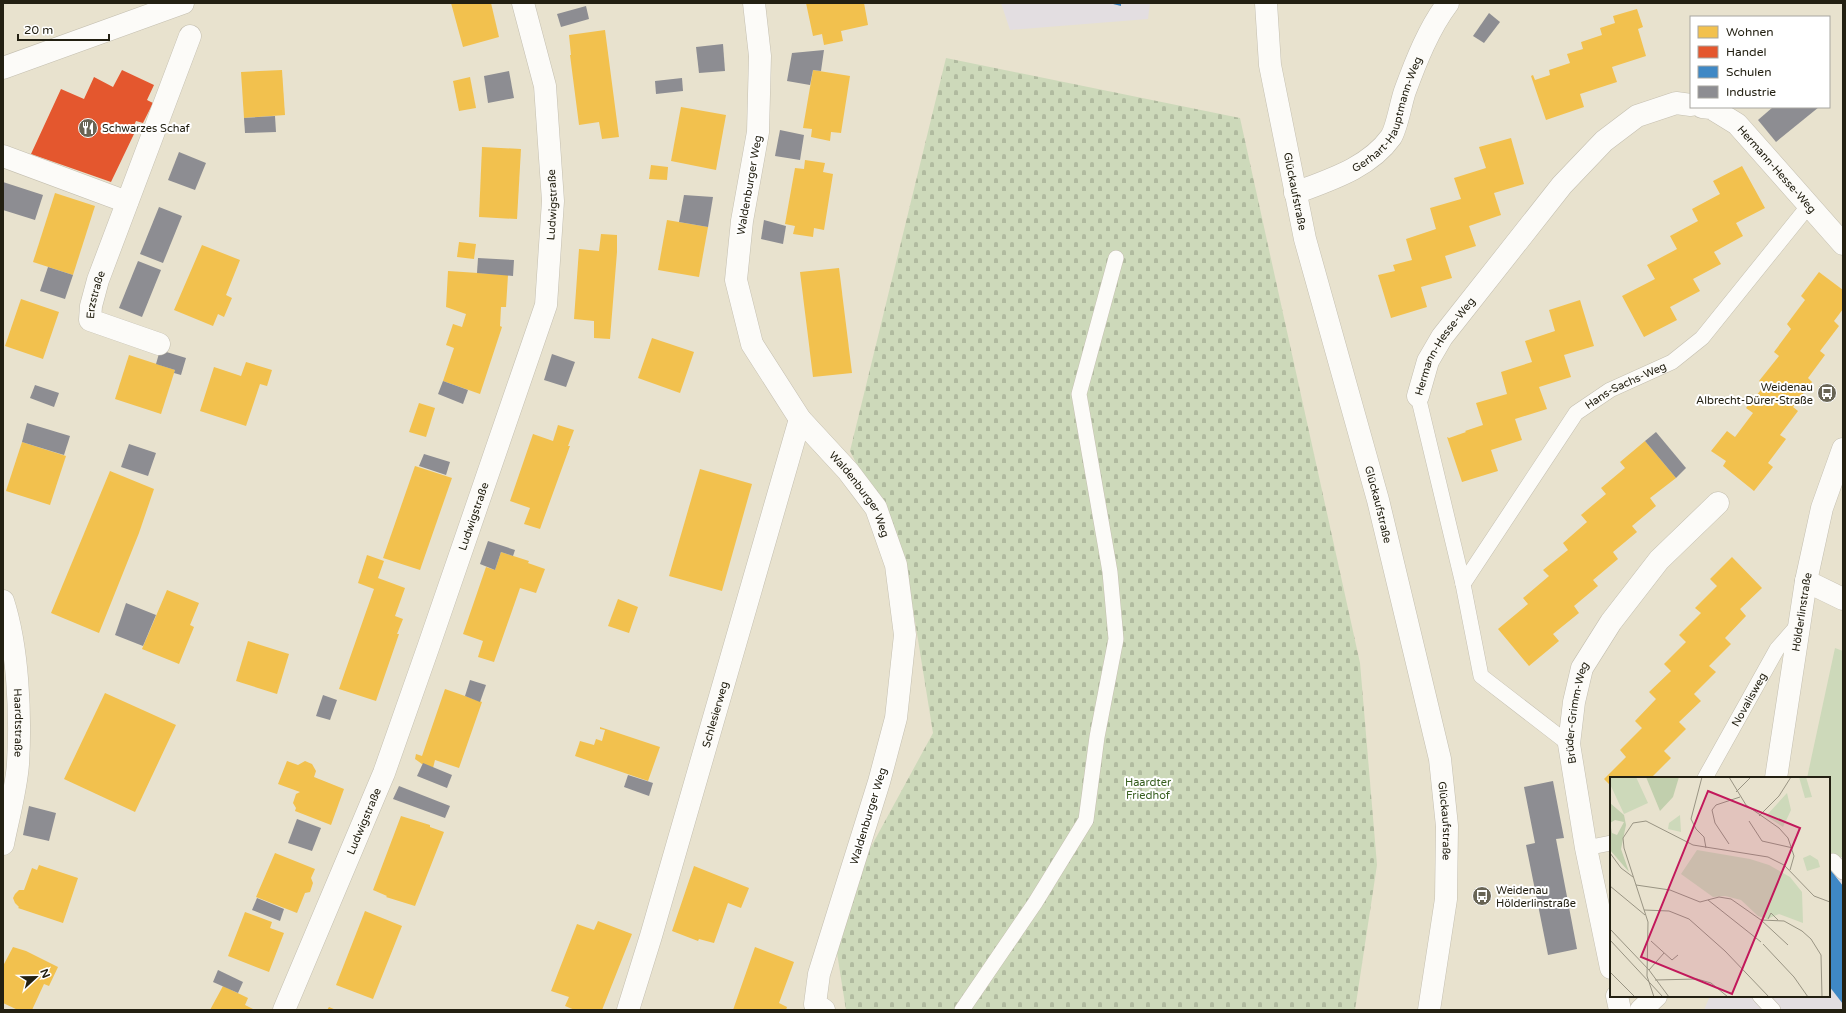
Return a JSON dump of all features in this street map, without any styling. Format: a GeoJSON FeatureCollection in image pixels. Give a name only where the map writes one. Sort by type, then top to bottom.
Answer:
{"type":"FeatureCollection","features":[{"type":"Feature","properties":{"kind":"street"},"geometry":{"type":"LineString","coordinates":[[3,68],[183,3]]}},
{"type":"Feature","properties":{"kind":"street","name":"Ludwigstraße"},"geometry":{"type":"LineString","coordinates":[[284,1010],[384,773],[431,641],[546,305],[553,201],[545,86],[523,3]]}},
{"type":"Feature","properties":{"kind":"street","name":"Waldenburger Weg"},"geometry":{"type":"LineString","coordinates":[[754,3],[760,56],[758,132],[742,221],[736,280],[752,344],[800,419],[848,471],[876,508],[896,565],[905,635],[896,718],[879,782],[819,974],[817,1008]]}},
{"type":"Feature","properties":{"kind":"street","name":"Glückaufstraße"},"geometry":{"type":"LineString","coordinates":[[1266,3],[1270,65],[1294,193],[1305,239],[1378,500],[1440,759],[1447,826],[1446,899],[1429,1010]]}},
{"type":"Feature","properties":{"kind":"street","name":"Gerhart-Hauptmann-Weg"},"geometry":{"type":"LineString","coordinates":[[1294,193],[1343,175],[1372,156],[1391,136],[1405,90],[1434,24],[1448,3]]}},
{"type":"Feature","properties":{"kind":"street","name":"Erzstraße"},"geometry":{"type":"LineString","coordinates":[[159,344],[90,320],[91,306],[98,280],[190,36]]}},
{"type":"Feature","properties":{"kind":"street","name":"Hermann-Hesse-Weg"},"geometry":{"type":"LineString","coordinates":[[1418,396],[1428,361],[1442,337],[1562,185],[1604,141],[1637,116],[1676,103],[1690,105]]}},
{"type":"Feature","properties":{"kind":"street","name":"Hermann-Hesse-Weg"},"geometry":{"type":"LineString","coordinates":[[1711,108],[1737,124],[1810,204],[1843,244]]}},
{"type":"Feature","properties":{"kind":"street"},"geometry":{"type":"LineString","coordinates":[[3,156],[127,202]]}},
{"type":"Feature","properties":{"kind":"street","name":"Schlesierweg"},"geometry":{"type":"LineString","coordinates":[[628,1010],[651,936],[800,419]]}},
{"type":"Feature","properties":{"kind":"street","name":"Hölderlinstraße"},"geometry":{"type":"LineString","coordinates":[[1776,777],[1798,625],[1806,581],[1822,508],[1843,449]]}},
{"type":"Feature","properties":{"kind":"street","name":"Brüder-Grimm-Weg"},"geometry":{"type":"LineString","coordinates":[[1610,963],[1586,848],[1569,744],[1574,702],[1582,668],[1611,622],[1660,560],[1718,503]]}},
{"type":"Feature","properties":{"kind":"street"},"geometry":{"type":"LineString","coordinates":[[1806,581],[1843,599]]}},
{"type":"Feature","properties":{"kind":"street","name":"Haardtstraße"},"geometry":{"type":"LineString","coordinates":[[3,601],[9,620],[18,700],[18,765],[3,844]]}},
{"type":"Feature","properties":{"kind":"street"},"geometry":{"type":"LineString","coordinates":[[1617,997],[1620,1010]]}},
{"type":"Feature","properties":{"kind":"street"},"geometry":{"type":"LineString","coordinates":[[1641,1010],[1655,997]]}},
{"type":"Feature","properties":{"kind":"lane","name":"Hans-Sachs-Weg"},"geometry":{"type":"LineString","coordinates":[[1464,584],[1576,413],[1610,390],[1672,362],[1702,338],[1810,204]]}},
{"type":"Feature","properties":{"kind":"lane"},"geometry":{"type":"LineString","coordinates":[[962,1010],[1035,903],[1086,820],[1097,737],[1116,639],[1110,572],[1079,394],[1116,258]]}},
{"type":"Feature","properties":{"kind":"lane","name":"Hermann-Hesse-Weg"},"geometry":{"type":"LineString","coordinates":[[1418,396],[1464,584],[1481,676],[1569,744]]}},
{"type":"Feature","properties":{"kind":"lane","name":"Novalisweg"},"geometry":{"type":"LineString","coordinates":[[1706,777],[1777,648],[1798,625]]}},
{"type":"Feature","properties":{"kind":"lane"},"geometry":{"type":"LineString","coordinates":[[1586,848],[1610,843]]}},
{"type":"Feature","properties":{"kind":"lane"},"geometry":{"type":"LineString","coordinates":[[1830,862],[1833,861],[1843,872]]}},
{"type":"Feature","properties":{"kind":"lane"},"geometry":{"type":"LineString","coordinates":[[1761,997],[1773,1010]]}},
{"type":"Feature","properties":{"kind":"shaded area"},"geometry":{"type":"Polygon","coordinates":[[[1001,3],[1150,3],[1148,19],[1010,30],[1001,3]]]}},
{"type":"Feature","properties":{"kind":"shaded area"},"geometry":{"type":"Polygon","coordinates":[[[1843,775],[1843,1010],[1704,1010],[1710,997],[1830,997],[1830,781],[1843,775]]]}},
{"type":"Feature","properties":{"kind":"green space","name":"Haardter Friedhof"},"geometry":{"type":"Polygon","coordinates":[[[946,58],[1240,118],[1360,663],[1377,865],[1355,1010],[846,1010],[837,953],[866,856],[933,733],[905,559],[850,451],[946,58]]]}},
{"type":"Feature","properties":{"kind":"green space"},"geometry":{"type":"Polygon","coordinates":[[[1835,648],[1843,651],[1843,857],[1830,858],[1830,777],[1807,777],[1835,648]]]}},
{"type":"Feature","properties":{"kind":"building: Wohnen"},"geometry":{"type":"Polygon","coordinates":[[[451,3],[491,3],[499,37],[463,47],[451,3]]]}},
{"type":"Feature","properties":{"kind":"building: Wohnen"},"geometry":{"type":"Polygon","coordinates":[[[806,3],[864,3],[868,25],[841,31],[843,41],[824,45],[822,34],[813,36],[806,3]]]}},
{"type":"Feature","properties":{"kind":"building: Wohnen"},"geometry":{"type":"Polygon","coordinates":[[[1637,9],[1643,27],[1638,29],[1646,56],[1612,67],[1617,82],[1580,94],[1584,107],[1546,120],[1531,76],[1533,75],[1535,80],[1550,75],[1549,70],[1570,63],[1567,54],[1583,49],[1581,42],[1602,35],[1600,28],[1615,23],[1613,16],[1637,9]]]}},
{"type":"Feature","properties":{"kind":"building: Wohnen"},"geometry":{"type":"Polygon","coordinates":[[[605,30],[619,137],[602,139],[599,122],[579,125],[570,55],[569,35],[605,30]]]}},
{"type":"Feature","properties":{"kind":"building: Wohnen"},"geometry":{"type":"Polygon","coordinates":[[[282,70],[285,115],[244,118],[241,72],[282,70]]]}},
{"type":"Feature","properties":{"kind":"building: Wohnen"},"geometry":{"type":"Polygon","coordinates":[[[813,70],[850,76],[841,133],[831,132],[830,141],[811,137],[812,129],[803,128],[813,70]]]}},
{"type":"Feature","properties":{"kind":"building: Wohnen"},"geometry":{"type":"Polygon","coordinates":[[[470,77],[476,108],[459,111],[453,81],[470,77]]]}},
{"type":"Feature","properties":{"kind":"building: Wohnen"},"geometry":{"type":"Polygon","coordinates":[[[681,107],[726,115],[716,170],[671,161],[681,107]]]}},
{"type":"Feature","properties":{"kind":"building: Wohnen"},"geometry":{"type":"Polygon","coordinates":[[[1511,138],[1524,184],[1494,193],[1501,215],[1469,226],[1476,246],[1445,256],[1452,278],[1421,287],[1427,307],[1391,318],[1378,275],[1395,271],[1393,265],[1412,260],[1406,239],[1436,229],[1430,208],[1461,199],[1454,178],[1486,168],[1479,147],[1511,138]]]}},
{"type":"Feature","properties":{"kind":"building: Wohnen"},"geometry":{"type":"Polygon","coordinates":[[[482,147],[521,149],[517,219],[479,217],[482,147]]]}},
{"type":"Feature","properties":{"kind":"building: Wohnen"},"geometry":{"type":"Polygon","coordinates":[[[805,160],[825,163],[823,172],[833,174],[824,230],[814,228],[813,237],[793,234],[795,226],[785,224],[795,168],[804,169],[805,160]]]}},
{"type":"Feature","properties":{"kind":"building: Wohnen"},"geometry":{"type":"Polygon","coordinates":[[[651,165],[668,167],[667,180],[649,179],[651,165]]]}},
{"type":"Feature","properties":{"kind":"building: Wohnen"},"geometry":{"type":"Polygon","coordinates":[[[1742,166],[1765,208],[1736,223],[1743,236],[1714,252],[1721,264],[1693,279],[1700,291],[1670,307],[1677,320],[1644,337],[1622,296],[1655,279],[1647,265],[1677,249],[1670,236],[1698,221],[1692,209],[1720,194],[1713,181],[1742,166]]]}},
{"type":"Feature","properties":{"kind":"building: Wohnen"},"geometry":{"type":"Polygon","coordinates":[[[55,193],[95,206],[73,275],[33,262],[55,193]]]}},
{"type":"Feature","properties":{"kind":"building: Wohnen"},"geometry":{"type":"Polygon","coordinates":[[[667,220],[708,227],[699,277],[658,270],[667,220]]]}},
{"type":"Feature","properties":{"kind":"building: Wohnen"},"geometry":{"type":"Polygon","coordinates":[[[601,234],[617,235],[610,339],[594,338],[594,321],[574,319],[579,249],[599,251],[601,234]]]}},
{"type":"Feature","properties":{"kind":"building: Wohnen"},"geometry":{"type":"Polygon","coordinates":[[[459,242],[476,244],[474,259],[457,257],[459,242]]]}},
{"type":"Feature","properties":{"kind":"building: Wohnen"},"geometry":{"type":"Polygon","coordinates":[[[202,245],[240,260],[226,295],[232,298],[224,317],[218,314],[213,326],[174,310],[202,245]]]}},
{"type":"Feature","properties":{"kind":"building: Wohnen"},"geometry":{"type":"Polygon","coordinates":[[[839,268],[852,373],[813,377],[800,272],[839,268]]]}},
{"type":"Feature","properties":{"kind":"building: Wohnen"},"geometry":{"type":"Polygon","coordinates":[[[448,271],[508,275],[506,307],[501,307],[500,326],[502,327],[480,394],[443,381],[454,348],[446,345],[453,324],[462,327],[466,314],[446,307],[448,271]]]}},
{"type":"Feature","properties":{"kind":"building: Wohnen"},"geometry":{"type":"Polygon","coordinates":[[[1819,272],[1843,290],[1843,309],[1834,321],[1839,326],[1820,351],[1825,355],[1808,378],[1812,382],[1793,407],[1798,411],[1780,435],[1786,439],[1768,463],[1773,467],[1754,491],[1723,466],[1726,461],[1711,451],[1727,431],[1735,437],[1753,413],[1746,408],[1765,385],[1759,381],[1779,356],[1774,352],[1791,329],[1787,324],[1805,300],[1801,296],[1819,272]]]}},
{"type":"Feature","properties":{"kind":"building: Wohnen"},"geometry":{"type":"Polygon","coordinates":[[[21,299],[59,312],[43,359],[5,346],[21,299]]]}},
{"type":"Feature","properties":{"kind":"building: Wohnen"},"geometry":{"type":"Polygon","coordinates":[[[1580,300],[1594,346],[1564,355],[1571,377],[1539,387],[1547,409],[1515,419],[1522,440],[1491,450],[1498,471],[1462,482],[1447,437],[1449,438],[1483,425],[1476,403],[1507,394],[1501,372],[1532,362],[1525,341],[1555,331],[1549,310],[1580,300]]]}},
{"type":"Feature","properties":{"kind":"building: Wohnen"},"geometry":{"type":"Polygon","coordinates":[[[652,338],[694,352],[680,393],[638,378],[652,338]]]}},
{"type":"Feature","properties":{"kind":"building: Wohnen"},"geometry":{"type":"Polygon","coordinates":[[[129,355],[175,370],[161,414],[115,399],[129,355]]]}},
{"type":"Feature","properties":{"kind":"building: Wohnen"},"geometry":{"type":"Polygon","coordinates":[[[246,362],[272,370],[267,386],[260,384],[246,426],[200,411],[214,367],[241,376],[246,362]]]}},
{"type":"Feature","properties":{"kind":"building: Wohnen"},"geometry":{"type":"Polygon","coordinates":[[[419,403],[435,408],[426,437],[409,432],[419,403]]]}},
{"type":"Feature","properties":{"kind":"building: Wohnen"},"geometry":{"type":"Polygon","coordinates":[[[558,425],[574,430],[568,446],[570,446],[540,529],[524,524],[530,508],[510,501],[533,434],[553,441],[558,425]]]}},
{"type":"Feature","properties":{"kind":"building: Wohnen"},"geometry":{"type":"Polygon","coordinates":[[[1645,441],[1676,478],[1650,498],[1656,506],[1632,526],[1637,532],[1613,552],[1618,559],[1593,580],[1598,586],[1574,606],[1579,613],[1553,634],[1559,641],[1529,666],[1498,629],[1528,604],[1523,598],[1549,576],[1543,570],[1568,550],[1563,543],[1587,522],[1581,515],[1606,494],[1601,488],[1625,468],[1620,462],[1645,441]]]}},
{"type":"Feature","properties":{"kind":"building: Wohnen"},"geometry":{"type":"Polygon","coordinates":[[[22,442],[66,456],[50,505],[6,491],[22,442]]]}},
{"type":"Feature","properties":{"kind":"building: Wohnen"},"geometry":{"type":"Polygon","coordinates":[[[415,466],[452,478],[420,570],[383,558],[415,466]]]}},
{"type":"Feature","properties":{"kind":"building: Wohnen"},"geometry":{"type":"Polygon","coordinates":[[[700,469],[752,484],[722,591],[669,576],[700,469]]]}},
{"type":"Feature","properties":{"kind":"building: Wohnen"},"geometry":{"type":"Polygon","coordinates":[[[110,471],[154,489],[139,533],[99,633],[51,613],[110,471]]]}},
{"type":"Feature","properties":{"kind":"building: Wohnen"},"geometry":{"type":"Polygon","coordinates":[[[501,552],[529,561],[528,563],[545,569],[536,593],[520,588],[494,662],[478,657],[483,641],[463,634],[486,567],[495,570],[501,552]]]}},
{"type":"Feature","properties":{"kind":"building: Wohnen"},"geometry":{"type":"Polygon","coordinates":[[[367,555],[384,561],[378,578],[405,588],[395,616],[403,619],[376,701],[339,689],[374,589],[358,583],[367,555]]]}},
{"type":"Feature","properties":{"kind":"building: Wohnen"},"geometry":{"type":"Polygon","coordinates":[[[1732,557],[1762,588],[1740,609],[1746,616],[1725,638],[1731,644],[1709,666],[1716,672],[1694,694],[1701,701],[1679,722],[1686,729],[1664,751],[1671,758],[1652,777],[1610,777],[1610,785],[1604,779],[1626,757],[1620,750],[1642,728],[1635,721],[1656,699],[1649,692],[1671,671],[1664,664],[1686,642],[1679,635],[1701,613],[1695,608],[1717,586],[1710,579],[1732,557]]]}},
{"type":"Feature","properties":{"kind":"building: Wohnen"},"geometry":{"type":"Polygon","coordinates":[[[167,590],[199,603],[190,625],[194,627],[179,664],[142,649],[167,590]]]}},
{"type":"Feature","properties":{"kind":"building: Wohnen"},"geometry":{"type":"Polygon","coordinates":[[[618,599],[638,607],[629,633],[608,626],[618,599]]]}},
{"type":"Feature","properties":{"kind":"building: Wohnen"},"geometry":{"type":"Polygon","coordinates":[[[248,641],[289,654],[277,694],[236,681],[248,641]]]}},
{"type":"Feature","properties":{"kind":"building: Wohnen"},"geometry":{"type":"Polygon","coordinates":[[[445,689],[482,702],[459,768],[435,760],[433,768],[422,764],[415,759],[416,754],[422,756],[445,689]]]}},
{"type":"Feature","properties":{"kind":"building: Wohnen"},"geometry":{"type":"Polygon","coordinates":[[[105,693],[176,725],[135,812],[64,779],[105,693]]]}},
{"type":"Feature","properties":{"kind":"building: Wohnen"},"geometry":{"type":"Polygon","coordinates":[[[600,727],[660,747],[648,781],[575,756],[580,741],[594,745],[596,739],[602,741],[605,730],[600,729],[600,727]]]}},
{"type":"Feature","properties":{"kind":"building: Wohnen"},"geometry":{"type":"Polygon","coordinates":[[[287,761],[298,765],[305,761],[312,764],[316,771],[314,777],[344,789],[331,825],[295,811],[296,808],[293,803],[296,794],[300,792],[278,784],[287,761]]]}},
{"type":"Feature","properties":{"kind":"building: Wohnen"},"geometry":{"type":"Polygon","coordinates":[[[401,816],[430,825],[430,827],[444,832],[415,906],[386,897],[387,896],[373,890],[401,816]]]}},
{"type":"Feature","properties":{"kind":"building: Wohnen"},"geometry":{"type":"Polygon","coordinates":[[[275,853],[315,869],[311,878],[313,883],[310,892],[305,893],[297,913],[256,897],[275,853]]]}},
{"type":"Feature","properties":{"kind":"building: Wohnen"},"geometry":{"type":"Polygon","coordinates":[[[39,865],[78,878],[63,923],[18,908],[19,907],[15,903],[13,898],[15,894],[19,890],[24,890],[32,868],[37,870],[39,865]]]}},
{"type":"Feature","properties":{"kind":"building: Wohnen"},"geometry":{"type":"Polygon","coordinates":[[[694,866],[749,888],[741,908],[728,903],[714,943],[699,939],[698,941],[672,931],[694,866]]]}},
{"type":"Feature","properties":{"kind":"building: Wohnen"},"geometry":{"type":"Polygon","coordinates":[[[365,911],[402,926],[373,999],[336,985],[365,911]]]}},
{"type":"Feature","properties":{"kind":"building: Wohnen"},"geometry":{"type":"Polygon","coordinates":[[[245,912],[272,922],[270,928],[284,933],[269,972],[228,956],[245,912]]]}},
{"type":"Feature","properties":{"kind":"building: Wohnen"},"geometry":{"type":"Polygon","coordinates":[[[598,921],[632,934],[602,1010],[575,1010],[565,1006],[569,997],[551,991],[577,924],[594,930],[598,921]]]}},
{"type":"Feature","properties":{"kind":"building: Wohnen"},"geometry":{"type":"Polygon","coordinates":[[[13,947],[26,951],[58,967],[49,986],[44,984],[32,1010],[18,1010],[3,1003],[3,966],[13,947]]]}},
{"type":"Feature","properties":{"kind":"building: Wohnen"},"geometry":{"type":"Polygon","coordinates":[[[755,947],[794,962],[779,1003],[787,1007],[786,1010],[733,1010],[755,947]]]}},
{"type":"Feature","properties":{"kind":"building: Wohnen"},"geometry":{"type":"Polygon","coordinates":[[[223,986],[248,998],[245,1005],[255,1010],[210,1010],[223,986]]]}},
{"type":"Feature","properties":{"kind":"building: Wohnen"},"geometry":{"type":"Polygon","coordinates":[[[329,1007],[336,1010],[327,1010],[329,1007]]]}},
{"type":"Feature","properties":{"kind":"building: Handel","name":"Schwarzes Schaf"},"geometry":{"type":"Polygon","coordinates":[[[122,70],[154,85],[147,100],[153,103],[143,123],[136,121],[131,132],[134,134],[111,182],[31,154],[61,89],[84,99],[94,77],[113,87],[122,70]]]}},
{"type":"Feature","properties":{"kind":"building: Schulen"},"geometry":{"type":"Polygon","coordinates":[[[1109,3],[1121,3],[1121,6],[1109,3]]]}},
{"type":"Feature","properties":{"kind":"building: Schulen"},"geometry":{"type":"Polygon","coordinates":[[[1830,869],[1843,886],[1843,1004],[1830,987],[1830,869]]]}},
{"type":"Feature","properties":{"kind":"building: Industrie"},"geometry":{"type":"Polygon","coordinates":[[[586,6],[589,19],[561,27],[557,14],[586,6]]]}},
{"type":"Feature","properties":{"kind":"building: Industrie"},"geometry":{"type":"Polygon","coordinates":[[[1489,13],[1500,22],[1484,43],[1473,36],[1489,13]]]}},
{"type":"Feature","properties":{"kind":"building: Industrie"},"geometry":{"type":"Polygon","coordinates":[[[723,44],[725,71],[699,73],[696,47],[723,44]]]}},
{"type":"Feature","properties":{"kind":"building: Industrie"},"geometry":{"type":"Polygon","coordinates":[[[824,50],[821,71],[813,70],[810,85],[787,81],[792,53],[824,50]]]}},
{"type":"Feature","properties":{"kind":"building: Industrie"},"geometry":{"type":"Polygon","coordinates":[[[509,71],[514,98],[488,103],[484,76],[509,71]]]}},
{"type":"Feature","properties":{"kind":"building: Industrie"},"geometry":{"type":"Polygon","coordinates":[[[682,78],[683,91],[656,94],[655,81],[682,78]]]}},
{"type":"Feature","properties":{"kind":"building: Industrie"},"geometry":{"type":"Polygon","coordinates":[[[1772,108],[1818,108],[1776,142],[1758,120],[1772,108]]]}},
{"type":"Feature","properties":{"kind":"building: Industrie"},"geometry":{"type":"Polygon","coordinates":[[[275,116],[276,132],[245,133],[244,118],[275,116]]]}},
{"type":"Feature","properties":{"kind":"building: Industrie"},"geometry":{"type":"Polygon","coordinates":[[[780,130],[804,135],[800,160],[775,156],[780,130]]]}},
{"type":"Feature","properties":{"kind":"building: Industrie"},"geometry":{"type":"Polygon","coordinates":[[[179,152],[206,163],[195,190],[168,180],[179,152]]]}},
{"type":"Feature","properties":{"kind":"building: Industrie"},"geometry":{"type":"Polygon","coordinates":[[[3,182],[43,195],[35,220],[3,210],[3,182]]]}},
{"type":"Feature","properties":{"kind":"building: Industrie"},"geometry":{"type":"Polygon","coordinates":[[[684,195],[713,197],[708,227],[679,222],[684,195]]]}},
{"type":"Feature","properties":{"kind":"building: Industrie"},"geometry":{"type":"Polygon","coordinates":[[[159,207],[182,216],[163,263],[140,254],[159,207]]]}},
{"type":"Feature","properties":{"kind":"building: Industrie"},"geometry":{"type":"Polygon","coordinates":[[[764,220],[786,226],[783,244],[761,239],[764,220]]]}},
{"type":"Feature","properties":{"kind":"building: Industrie"},"geometry":{"type":"Polygon","coordinates":[[[478,258],[514,260],[513,276],[477,273],[478,258]]]}},
{"type":"Feature","properties":{"kind":"building: Industrie"},"geometry":{"type":"Polygon","coordinates":[[[138,261],[161,270],[142,317],[119,308],[138,261]]]}},
{"type":"Feature","properties":{"kind":"building: Industrie"},"geometry":{"type":"Polygon","coordinates":[[[48,267],[73,275],[65,299],[40,291],[48,267]]]}},
{"type":"Feature","properties":{"kind":"building: Industrie"},"geometry":{"type":"Polygon","coordinates":[[[160,350],[186,358],[181,375],[174,373],[175,370],[156,364],[160,350]]]}},
{"type":"Feature","properties":{"kind":"building: Industrie"},"geometry":{"type":"Polygon","coordinates":[[[552,354],[575,362],[566,387],[544,380],[552,354]]]}},
{"type":"Feature","properties":{"kind":"building: Industrie"},"geometry":{"type":"Polygon","coordinates":[[[443,381],[468,390],[463,404],[438,394],[443,381]]]}},
{"type":"Feature","properties":{"kind":"building: Industrie"},"geometry":{"type":"Polygon","coordinates":[[[35,385],[59,393],[54,407],[30,398],[35,385]]]}},
{"type":"Feature","properties":{"kind":"building: Industrie"},"geometry":{"type":"Polygon","coordinates":[[[27,423],[70,436],[64,455],[22,442],[27,423]]]}},
{"type":"Feature","properties":{"kind":"building: Industrie"},"geometry":{"type":"Polygon","coordinates":[[[1656,432],[1686,468],[1676,478],[1645,441],[1656,432]]]}},
{"type":"Feature","properties":{"kind":"building: Industrie"},"geometry":{"type":"Polygon","coordinates":[[[129,444],[156,453],[148,476],[121,467],[129,444]]]}},
{"type":"Feature","properties":{"kind":"building: Industrie"},"geometry":{"type":"Polygon","coordinates":[[[424,454],[450,462],[446,475],[419,466],[424,454]]]}},
{"type":"Feature","properties":{"kind":"building: Industrie"},"geometry":{"type":"Polygon","coordinates":[[[488,541],[515,550],[513,556],[501,552],[495,570],[480,564],[488,541]]]}},
{"type":"Feature","properties":{"kind":"building: Industrie"},"geometry":{"type":"Polygon","coordinates":[[[126,603],[156,615],[143,646],[115,635],[126,603]]]}},
{"type":"Feature","properties":{"kind":"building: Industrie"},"geometry":{"type":"Polygon","coordinates":[[[470,680],[486,685],[480,702],[465,696],[470,680]]]}},
{"type":"Feature","properties":{"kind":"building: Industrie"},"geometry":{"type":"Polygon","coordinates":[[[323,695],[337,700],[330,720],[316,716],[323,695]]]}},
{"type":"Feature","properties":{"kind":"building: Industrie"},"geometry":{"type":"Polygon","coordinates":[[[423,763],[452,775],[447,788],[417,776],[423,763]]]}},
{"type":"Feature","properties":{"kind":"building: Industrie"},"geometry":{"type":"Polygon","coordinates":[[[628,775],[653,783],[649,796],[624,787],[628,775]]]}},
{"type":"Feature","properties":{"kind":"building: Industrie"},"geometry":{"type":"Polygon","coordinates":[[[1553,781],[1564,838],[1556,839],[1577,949],[1548,955],[1526,845],[1535,843],[1524,787],[1553,781]]]}},
{"type":"Feature","properties":{"kind":"building: Industrie"},"geometry":{"type":"Polygon","coordinates":[[[399,786],[450,806],[445,818],[393,799],[399,786]]]}},
{"type":"Feature","properties":{"kind":"building: Industrie"},"geometry":{"type":"Polygon","coordinates":[[[29,806],[56,813],[49,841],[23,835],[29,806]]]}},
{"type":"Feature","properties":{"kind":"building: Industrie"},"geometry":{"type":"Polygon","coordinates":[[[297,819],[321,828],[312,851],[288,843],[297,819]]]}},
{"type":"Feature","properties":{"kind":"building: Industrie"},"geometry":{"type":"Polygon","coordinates":[[[257,898],[284,909],[280,921],[252,910],[257,898]]]}},
{"type":"Feature","properties":{"kind":"building: Industrie"},"geometry":{"type":"Polygon","coordinates":[[[218,970],[243,982],[238,993],[213,982],[218,970]]]}},
{"type":"Feature","properties":{"kind":"place","name":"Schwarzes Schaf"},"geometry":{"type":"Point","coordinates":[88,128]}},
{"type":"Feature","properties":{"kind":"place","name":"Weidenau Albrecht-Dürer-Straße"},"geometry":{"type":"Point","coordinates":[1827,393]}},
{"type":"Feature","properties":{"kind":"place","name":"Weidenau Hölderlinstraße"},"geometry":{"type":"Point","coordinates":[1482,896]}}]}
